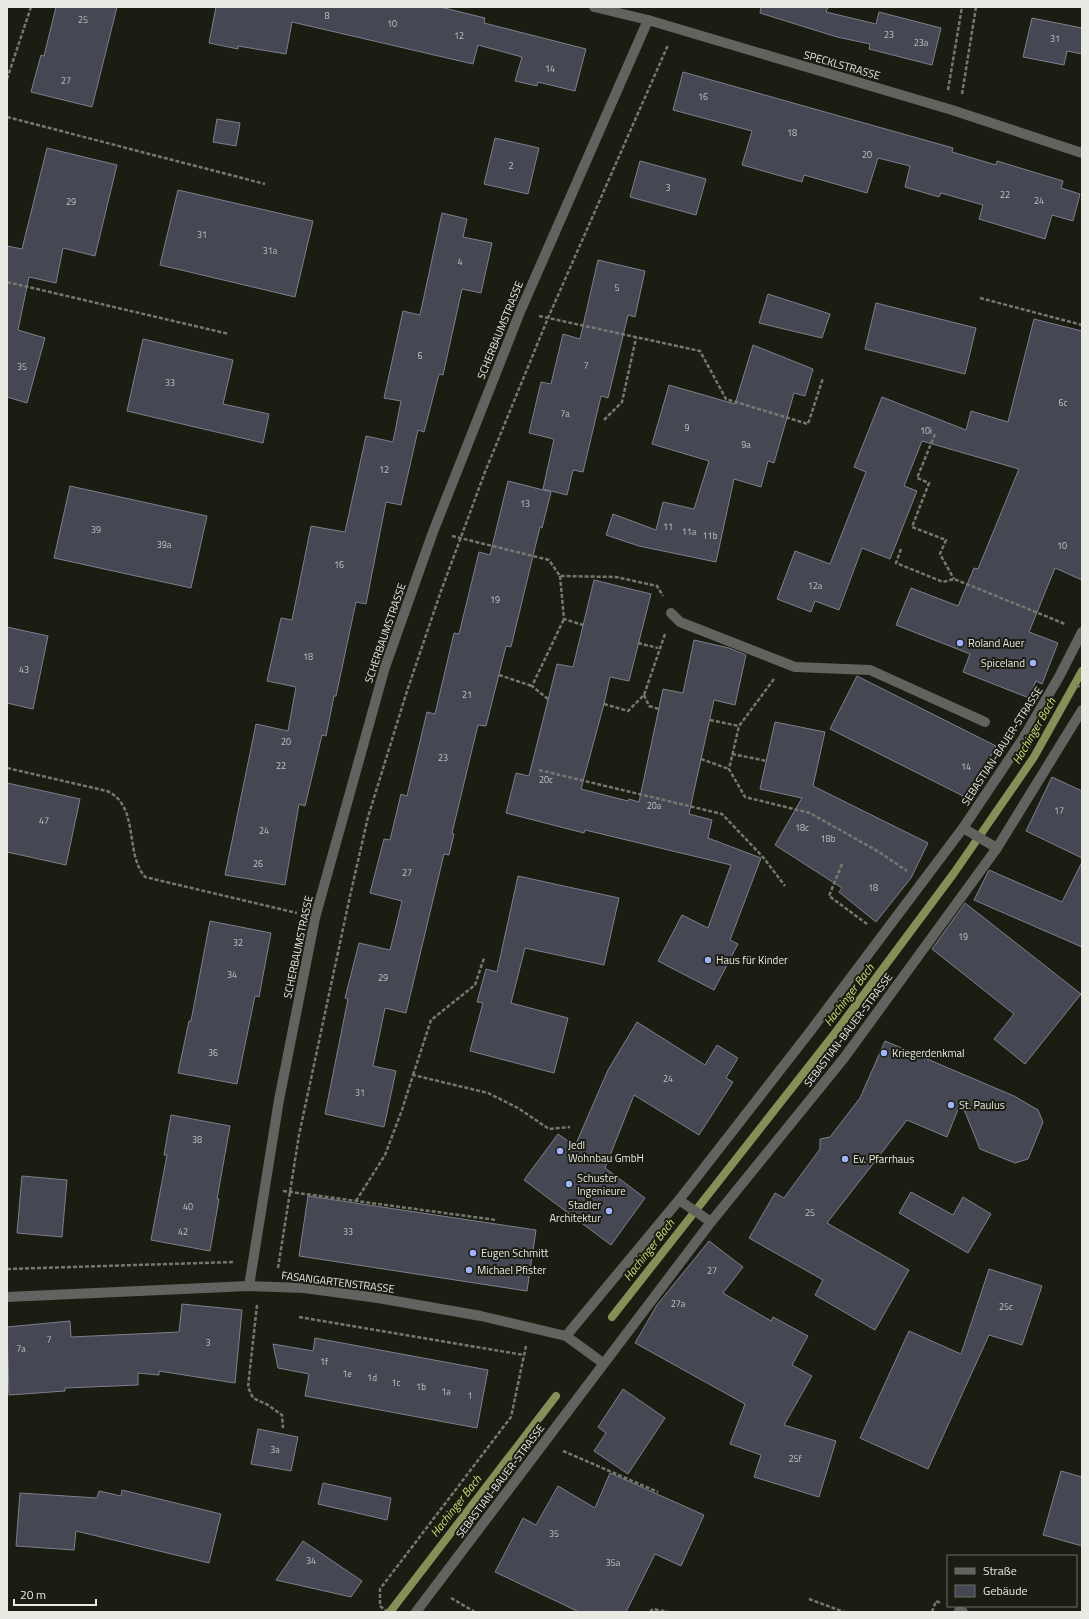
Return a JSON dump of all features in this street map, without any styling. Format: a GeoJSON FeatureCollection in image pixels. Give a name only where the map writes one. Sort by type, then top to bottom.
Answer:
{"type":"FeatureCollection","features":[{"type":"Feature","properties":{"kind":"street","name":"SPECKLSTRASSE"},"geometry":{"type":"LineString","coordinates":[[594,7],[676,28],[959,112],[1082,153]]}},
{"type":"Feature","properties":{"kind":"street","name":"SCHERBAUMSTRASSE"},"geometry":{"type":"LineString","coordinates":[[254,1286],[253,1261],[279,1100],[315,918],[385,667],[433,532],[520,312],[648,20]]}},
{"type":"Feature","properties":{"kind":"street"},"geometry":{"type":"LineString","coordinates":[[671,613],[680,622],[795,667],[870,670],[985,722]]}},
{"type":"Feature","properties":{"kind":"street","name":"SEBASTIAN-BAUER-STRASSE"},"geometry":{"type":"LineString","coordinates":[[566,1336],[683,1203],[963,828],[1022,740],[1059,677],[1082,632]]}},
{"type":"Feature","properties":{"kind":"street","name":"SEBASTIAN-BAUER-STRASSE"},"geometry":{"type":"LineString","coordinates":[[416,1612],[436,1588],[603,1364],[707,1220],[844,1058],[997,848],[1082,710]]}},
{"type":"Feature","properties":{"kind":"street"},"geometry":{"type":"LineString","coordinates":[[963,828],[997,848]]}},
{"type":"Feature","properties":{"kind":"street"},"geometry":{"type":"LineString","coordinates":[[683,1203],[707,1220]]}},
{"type":"Feature","properties":{"kind":"street","name":"FASANGARTENSTRASSE"},"geometry":{"type":"LineString","coordinates":[[7,1297],[254,1286],[304,1288],[378,1298],[481,1316],[566,1336]]}},
{"type":"Feature","properties":{"kind":"street"},"geometry":{"type":"LineString","coordinates":[[566,1336],[603,1364]]}},
{"type":"Feature","properties":{"kind":"path"},"geometry":{"type":"LineString","coordinates":[[7,79],[31,7]]}},
{"type":"Feature","properties":{"kind":"path"},"geometry":{"type":"LineString","coordinates":[[945,108],[962,7]]}},
{"type":"Feature","properties":{"kind":"path"},"geometry":{"type":"LineString","coordinates":[[959,112],[976,7]]}},
{"type":"Feature","properties":{"kind":"path"},"geometry":{"type":"LineString","coordinates":[[275,1287],[299,1135],[368,817],[407,691],[448,571],[473,504],[548,318],[619,157],[655,70],[676,28]]}},
{"type":"Feature","properties":{"kind":"path"},"geometry":{"type":"LineString","coordinates":[[7,117],[264,184]]}},
{"type":"Feature","properties":{"kind":"path"},"geometry":{"type":"LineString","coordinates":[[7,282],[229,334]]}},
{"type":"Feature","properties":{"kind":"path"},"geometry":{"type":"LineString","coordinates":[[980,298],[1082,325]]}},
{"type":"Feature","properties":{"kind":"path"},"geometry":{"type":"LineString","coordinates":[[520,312],[700,351],[726,398],[808,424],[823,378]]}},
{"type":"Feature","properties":{"kind":"path"},"geometry":{"type":"LineString","coordinates":[[604,420],[622,402],[636,338]]}},
{"type":"Feature","properties":{"kind":"path"},"geometry":{"type":"LineString","coordinates":[[935,434],[917,478],[929,483],[912,526],[946,540],[940,554],[954,579]]}},
{"type":"Feature","properties":{"kind":"path"},"geometry":{"type":"LineString","coordinates":[[464,539],[549,560],[560,576],[564,619],[532,686]]}},
{"type":"Feature","properties":{"kind":"path"},"geometry":{"type":"LineString","coordinates":[[901,549],[896,563],[943,582],[954,579],[1068,625]]}},
{"type":"Feature","properties":{"kind":"path"},"geometry":{"type":"LineString","coordinates":[[560,576],[616,577],[658,586],[671,613],[669,625],[658,648],[644,695],[628,711],[604,704]]}},
{"type":"Feature","properties":{"kind":"path"},"geometry":{"type":"LineString","coordinates":[[564,619],[583,625]]}},
{"type":"Feature","properties":{"kind":"path"},"geometry":{"type":"LineString","coordinates":[[638,643],[658,648]]}},
{"type":"Feature","properties":{"kind":"path"},"geometry":{"type":"LineString","coordinates":[[795,667],[772,680],[739,726],[729,768],[745,798],[810,813],[878,852],[910,873]]}},
{"type":"Feature","properties":{"kind":"path"},"geometry":{"type":"LineString","coordinates":[[499,675],[532,686],[548,699]]}},
{"type":"Feature","properties":{"kind":"path"},"geometry":{"type":"LineString","coordinates":[[644,695],[649,706],[659,709]]}},
{"type":"Feature","properties":{"kind":"path"},"geometry":{"type":"LineString","coordinates":[[710,720],[739,726]]}},
{"type":"Feature","properties":{"kind":"path"},"geometry":{"type":"LineString","coordinates":[[732,754],[767,761]]}},
{"type":"Feature","properties":{"kind":"path"},"geometry":{"type":"LineString","coordinates":[[701,759],[729,768]]}},
{"type":"Feature","properties":{"kind":"path"},"geometry":{"type":"LineString","coordinates":[[7,768],[107,791],[117,795],[124,804],[128,816],[138,869],[145,877],[315,918]]}},
{"type":"Feature","properties":{"kind":"path"},"geometry":{"type":"LineString","coordinates":[[539,770],[722,814],[763,857],[785,886]]}},
{"type":"Feature","properties":{"kind":"path"},"geometry":{"type":"LineString","coordinates":[[842,864],[829,896],[883,935]]}},
{"type":"Feature","properties":{"kind":"path"},"geometry":{"type":"LineString","coordinates":[[356,1201],[385,1154],[402,1110],[431,1020],[476,985],[484,958]]}},
{"type":"Feature","properties":{"kind":"path"},"geometry":{"type":"LineString","coordinates":[[413,1075],[488,1093],[518,1108],[549,1129],[570,1127]]}},
{"type":"Feature","properties":{"kind":"path"},"geometry":{"type":"LineString","coordinates":[[297,1192],[496,1220]]}},
{"type":"Feature","properties":{"kind":"path"},"geometry":{"type":"LineString","coordinates":[[7,1269],[253,1261]]}},
{"type":"Feature","properties":{"kind":"path"},"geometry":{"type":"LineString","coordinates":[[254,1286],[248,1387],[253,1398],[268,1405],[282,1415],[283,1428]]}},
{"type":"Feature","properties":{"kind":"path"},"geometry":{"type":"LineString","coordinates":[[299,1317],[524,1356]]}},
{"type":"Feature","properties":{"kind":"path"},"geometry":{"type":"LineString","coordinates":[[388,1612],[380,1606],[380,1589],[511,1417],[530,1327]]}},
{"type":"Feature","properties":{"kind":"path"},"geometry":{"type":"LineString","coordinates":[[544,1442],[658,1492]]}},
{"type":"Feature","properties":{"kind":"path"},"geometry":{"type":"LineString","coordinates":[[436,1588],[475,1612]]}},
{"type":"Feature","properties":{"kind":"path"},"geometry":{"type":"LineString","coordinates":[[809,1599],[844,1612]]}},
{"type":"Feature","properties":{"kind":"path"},"geometry":{"type":"LineString","coordinates":[[650,1612],[653,1609],[668,1612]]}},
{"type":"Feature","properties":{"kind":"building"},"geometry":{"type":"Polygon","coordinates":[[[56,7],[117,7],[92,107],[31,92],[41,55],[44,56],[56,7]]]}},
{"type":"Feature","properties":{"kind":"building"},"geometry":{"type":"Polygon","coordinates":[[[216,7],[440,7],[485,18],[484,23],[586,49],[575,91],[538,82],[537,86],[515,81],[522,57],[478,45],[473,64],[292,22],[286,54],[238,46],[238,49],[209,43],[216,7]]]}},
{"type":"Feature","properties":{"kind":"building"},"geometry":{"type":"Polygon","coordinates":[[[761,7],[828,7],[826,12],[876,24],[879,12],[941,28],[932,65],[869,49],[870,44],[837,37],[760,13],[761,7]]]}},
{"type":"Feature","properties":{"kind":"building"},"geometry":{"type":"Polygon","coordinates":[[[1032,18],[1082,28],[1082,54],[1067,51],[1064,65],[1023,57],[1032,18]]]}},
{"type":"Feature","properties":{"kind":"building"},"geometry":{"type":"Polygon","coordinates":[[[683,72],[953,148],[952,152],[996,165],[997,161],[1063,181],[1061,188],[1080,194],[1073,221],[1052,215],[1045,239],[979,219],[983,205],[941,193],[939,197],[905,187],[910,166],[878,158],[867,193],[804,175],[802,182],[742,165],[752,131],[673,110],[683,72]]]}},
{"type":"Feature","properties":{"kind":"building"},"geometry":{"type":"Polygon","coordinates":[[[217,119],[240,123],[236,146],[213,142],[217,119]]]}},
{"type":"Feature","properties":{"kind":"building"},"geometry":{"type":"Polygon","coordinates":[[[495,138],[539,148],[528,194],[484,184],[495,138]]]}},
{"type":"Feature","properties":{"kind":"building"},"geometry":{"type":"Polygon","coordinates":[[[47,148],[117,165],[95,256],[63,248],[56,283],[29,277],[18,330],[45,338],[27,403],[7,397],[7,246],[22,249],[47,148]]]}},
{"type":"Feature","properties":{"kind":"building"},"geometry":{"type":"Polygon","coordinates":[[[640,161],[706,179],[696,215],[630,197],[640,161]]]}},
{"type":"Feature","properties":{"kind":"building"},"geometry":{"type":"Polygon","coordinates":[[[178,190],[313,221],[295,297],[160,265],[178,190]]]}},
{"type":"Feature","properties":{"kind":"building"},"geometry":{"type":"Polygon","coordinates":[[[442,213],[467,219],[463,237],[492,243],[481,293],[462,289],[443,375],[439,374],[424,432],[418,430],[401,505],[386,502],[366,604],[356,602],[326,736],[322,735],[305,806],[299,804],[285,885],[225,875],[256,724],[288,731],[296,687],[267,681],[281,618],[292,620],[311,526],[345,532],[366,436],[393,442],[401,401],[384,398],[403,311],[420,315],[442,213]]]}},
{"type":"Feature","properties":{"kind":"building"},"geometry":{"type":"Polygon","coordinates":[[[598,260],[645,271],[635,317],[628,315],[608,398],[601,396],[583,472],[573,470],[567,495],[543,489],[554,439],[529,433],[541,382],[551,384],[563,334],[580,339],[598,260]]]}},
{"type":"Feature","properties":{"kind":"building"},"geometry":{"type":"Polygon","coordinates":[[[768,294],[830,314],[822,338],[759,323],[768,294]]]}},
{"type":"Feature","properties":{"kind":"building"},"geometry":{"type":"Polygon","coordinates":[[[876,303],[976,328],[965,374],[865,349],[876,303]]]}},
{"type":"Feature","properties":{"kind":"building"},"geometry":{"type":"Polygon","coordinates":[[[1034,319],[1082,331],[1082,580],[1055,568],[1029,632],[1058,643],[1042,684],[1036,681],[1029,698],[963,672],[970,654],[896,625],[911,588],[958,606],[974,568],[978,569],[1019,469],[922,441],[904,486],[917,491],[890,559],[862,548],[839,610],[815,601],[811,612],[777,599],[795,551],[830,564],[866,472],[854,467],[882,397],[966,430],[971,411],[1008,422],[1034,319]]]}},
{"type":"Feature","properties":{"kind":"building"},"geometry":{"type":"Polygon","coordinates":[[[143,339],[233,360],[223,404],[269,414],[263,443],[127,411],[143,339]]]}},
{"type":"Feature","properties":{"kind":"building"},"geometry":{"type":"Polygon","coordinates":[[[753,345],[813,369],[805,396],[794,393],[774,463],[768,461],[761,487],[734,479],[716,562],[639,546],[606,535],[613,514],[656,530],[663,502],[694,509],[709,461],[652,444],[669,385],[735,404],[753,345]]]}},
{"type":"Feature","properties":{"kind":"building"},"geometry":{"type":"Polygon","coordinates":[[[508,481],[551,492],[542,528],[540,527],[511,647],[506,646],[486,726],[478,725],[452,833],[454,834],[449,855],[444,854],[406,1013],[385,1008],[373,1066],[396,1071],[384,1127],[325,1114],[348,999],[345,998],[359,943],[390,950],[402,901],[370,893],[384,839],[390,840],[401,794],[407,796],[427,712],[435,714],[454,633],[459,634],[479,552],[490,555],[508,481]]]}},
{"type":"Feature","properties":{"kind":"building"},"geometry":{"type":"Polygon","coordinates":[[[70,486],[207,516],[191,588],[54,558],[70,486]]]}},
{"type":"Feature","properties":{"kind":"building"},"geometry":{"type":"Polygon","coordinates":[[[594,580],[651,594],[629,681],[610,677],[581,789],[628,801],[629,799],[639,802],[663,689],[683,693],[694,640],[729,648],[746,655],[735,705],[714,700],[689,814],[712,820],[708,838],[761,858],[730,940],[738,944],[714,990],[658,961],[682,915],[708,928],[731,865],[585,830],[584,833],[506,813],[516,773],[529,776],[557,664],[573,667],[594,580]]]}},
{"type":"Feature","properties":{"kind":"building"},"geometry":{"type":"Polygon","coordinates":[[[7,627],[48,636],[33,709],[7,703],[7,627]]]}},
{"type":"Feature","properties":{"kind":"building"},"geometry":{"type":"Polygon","coordinates":[[[857,676],[996,746],[969,799],[830,729],[857,676]]]}},
{"type":"Feature","properties":{"kind":"building"},"geometry":{"type":"Polygon","coordinates":[[[775,722],[825,732],[813,786],[928,843],[911,878],[876,922],[839,892],[842,888],[775,845],[802,798],[760,789],[775,722]]]}},
{"type":"Feature","properties":{"kind":"building"},"geometry":{"type":"Polygon","coordinates":[[[1052,777],[1082,791],[1082,858],[1026,831],[1052,777]]]}},
{"type":"Feature","properties":{"kind":"building"},"geometry":{"type":"Polygon","coordinates":[[[7,783],[80,799],[66,865],[7,852],[7,783]]]}},
{"type":"Feature","properties":{"kind":"building"},"geometry":{"type":"Polygon","coordinates":[[[1082,862],[1082,947],[974,900],[989,870],[1062,902],[1082,862]]]}},
{"type":"Feature","properties":{"kind":"building"},"geometry":{"type":"Polygon","coordinates":[[[518,876],[619,898],[604,965],[525,948],[511,1003],[568,1018],[554,1073],[470,1051],[483,1003],[477,1002],[486,969],[497,972],[518,876]]]}},
{"type":"Feature","properties":{"kind":"building"},"geometry":{"type":"Polygon","coordinates":[[[965,903],[1081,994],[1025,1064],[994,1039],[1014,1014],[932,949],[965,903]]]}},
{"type":"Feature","properties":{"kind":"building"},"geometry":{"type":"Polygon","coordinates":[[[210,921],[271,933],[259,997],[255,996],[237,1084],[178,1073],[189,1021],[191,1021],[210,921]]]}},
{"type":"Feature","properties":{"kind":"building"},"geometry":{"type":"Polygon","coordinates":[[[637,1022],[705,1065],[717,1045],[738,1058],[726,1078],[733,1082],[699,1135],[634,1095],[605,1168],[645,1198],[611,1245],[524,1180],[558,1134],[575,1146],[608,1070],[637,1022]]]}},
{"type":"Feature","properties":{"kind":"building"},"geometry":{"type":"Polygon","coordinates":[[[885,1041],[1014,1096],[1038,1110],[1043,1122],[1028,1159],[1015,1163],[980,1149],[961,1102],[947,1137],[907,1120],[827,1223],[909,1270],[875,1330],[815,1295],[823,1280],[749,1238],[775,1193],[784,1198],[820,1149],[820,1139],[830,1137],[860,1098],[885,1041]]]}},
{"type":"Feature","properties":{"kind":"building"},"geometry":{"type":"Polygon","coordinates":[[[171,1115],[230,1126],[217,1199],[219,1199],[210,1251],[151,1240],[167,1155],[164,1155],[171,1115]]]}},
{"type":"Feature","properties":{"kind":"building"},"geometry":{"type":"Polygon","coordinates":[[[22,1176],[67,1180],[62,1237],[17,1233],[22,1176]]]}},
{"type":"Feature","properties":{"kind":"building"},"geometry":{"type":"Polygon","coordinates":[[[911,1192],[953,1215],[963,1197],[991,1214],[968,1253],[899,1213],[911,1192]]]}},
{"type":"Feature","properties":{"kind":"building"},"geometry":{"type":"Polygon","coordinates":[[[308,1196],[536,1230],[527,1291],[299,1256],[308,1196]]]}},
{"type":"Feature","properties":{"kind":"building"},"geometry":{"type":"Polygon","coordinates":[[[709,1241],[743,1267],[723,1293],[771,1321],[773,1317],[808,1336],[792,1365],[812,1376],[784,1425],[836,1441],[819,1497],[754,1477],[761,1455],[730,1444],[745,1404],[635,1343],[657,1305],[709,1241]]]}},
{"type":"Feature","properties":{"kind":"building"},"geometry":{"type":"Polygon","coordinates":[[[989,1269],[1042,1286],[1022,1345],[989,1335],[928,1469],[860,1438],[909,1331],[961,1354],[989,1269]]]}},
{"type":"Feature","properties":{"kind":"building"},"geometry":{"type":"Polygon","coordinates":[[[182,1304],[242,1310],[235,1383],[159,1371],[159,1375],[138,1373],[138,1385],[65,1388],[65,1391],[9,1395],[7,1327],[70,1321],[71,1337],[179,1332],[182,1304]]]}},
{"type":"Feature","properties":{"kind":"building"},"geometry":{"type":"Polygon","coordinates":[[[315,1338],[488,1370],[477,1428],[305,1396],[309,1374],[278,1368],[273,1344],[313,1351],[315,1338]]]}},
{"type":"Feature","properties":{"kind":"building"},"geometry":{"type":"Polygon","coordinates":[[[623,1389],[665,1418],[628,1474],[594,1451],[606,1433],[598,1427],[623,1389]]]}},
{"type":"Feature","properties":{"kind":"building"},"geometry":{"type":"Polygon","coordinates":[[[258,1429],[298,1437],[291,1471],[251,1464],[258,1429]]]}},
{"type":"Feature","properties":{"kind":"building"},"geometry":{"type":"Polygon","coordinates":[[[1061,1471],[1082,1477],[1082,1546],[1043,1535],[1061,1471]]]}},
{"type":"Feature","properties":{"kind":"building"},"geometry":{"type":"Polygon","coordinates":[[[610,1473],[704,1515],[681,1566],[655,1554],[626,1612],[579,1612],[495,1572],[523,1518],[536,1525],[558,1486],[595,1508],[610,1473]]]}},
{"type":"Feature","properties":{"kind":"building"},"geometry":{"type":"Polygon","coordinates":[[[323,1483],[391,1498],[387,1520],[318,1504],[323,1483]]]}},
{"type":"Feature","properties":{"kind":"building"},"geometry":{"type":"Polygon","coordinates":[[[122,1490],[221,1514],[209,1563],[76,1531],[74,1550],[16,1546],[20,1493],[97,1498],[99,1491],[121,1496],[122,1490]]]}},
{"type":"Feature","properties":{"kind":"building"},"geometry":{"type":"Polygon","coordinates":[[[303,1541],[362,1581],[351,1597],[276,1580],[303,1541]]]}},
{"type":"Feature","properties":{"kind":"waterway","name":"Hachinger Bach"},"geometry":{"type":"LineString","coordinates":[[612,1317],[835,1033],[954,873],[1034,757],[1082,671]]}},
{"type":"Feature","properties":{"kind":"waterway","name":"Hachinger Bach"},"geometry":{"type":"LineString","coordinates":[[390,1612],[556,1396]]}},
{"type":"Feature","properties":{"kind":"place","name":"Roland Auer"},"geometry":{"type":"Point","coordinates":[960,643]}},
{"type":"Feature","properties":{"kind":"place","name":"Spiceland"},"geometry":{"type":"Point","coordinates":[1033,663]}},
{"type":"Feature","properties":{"kind":"place","name":"Haus für Kinder"},"geometry":{"type":"Point","coordinates":[708,960]}},
{"type":"Feature","properties":{"kind":"place","name":"Kriegerdenkmal"},"geometry":{"type":"Point","coordinates":[884,1053]}},
{"type":"Feature","properties":{"kind":"place","name":"St. Paulus"},"geometry":{"type":"Point","coordinates":[951,1105]}},
{"type":"Feature","properties":{"kind":"place","name":"Jedl Wohnbau GmbH"},"geometry":{"type":"Point","coordinates":[560,1151]}},
{"type":"Feature","properties":{"kind":"place","name":"Ev. Pfarrhaus"},"geometry":{"type":"Point","coordinates":[845,1159]}},
{"type":"Feature","properties":{"kind":"place","name":"Schuster Ingenieure"},"geometry":{"type":"Point","coordinates":[569,1184]}},
{"type":"Feature","properties":{"kind":"place","name":"Stadler Architektur"},"geometry":{"type":"Point","coordinates":[609,1211]}},
{"type":"Feature","properties":{"kind":"place","name":"Eugen Schmitt"},"geometry":{"type":"Point","coordinates":[473,1253]}},
{"type":"Feature","properties":{"kind":"place","name":"Michael Pfister"},"geometry":{"type":"Point","coordinates":[469,1270]}}]}
